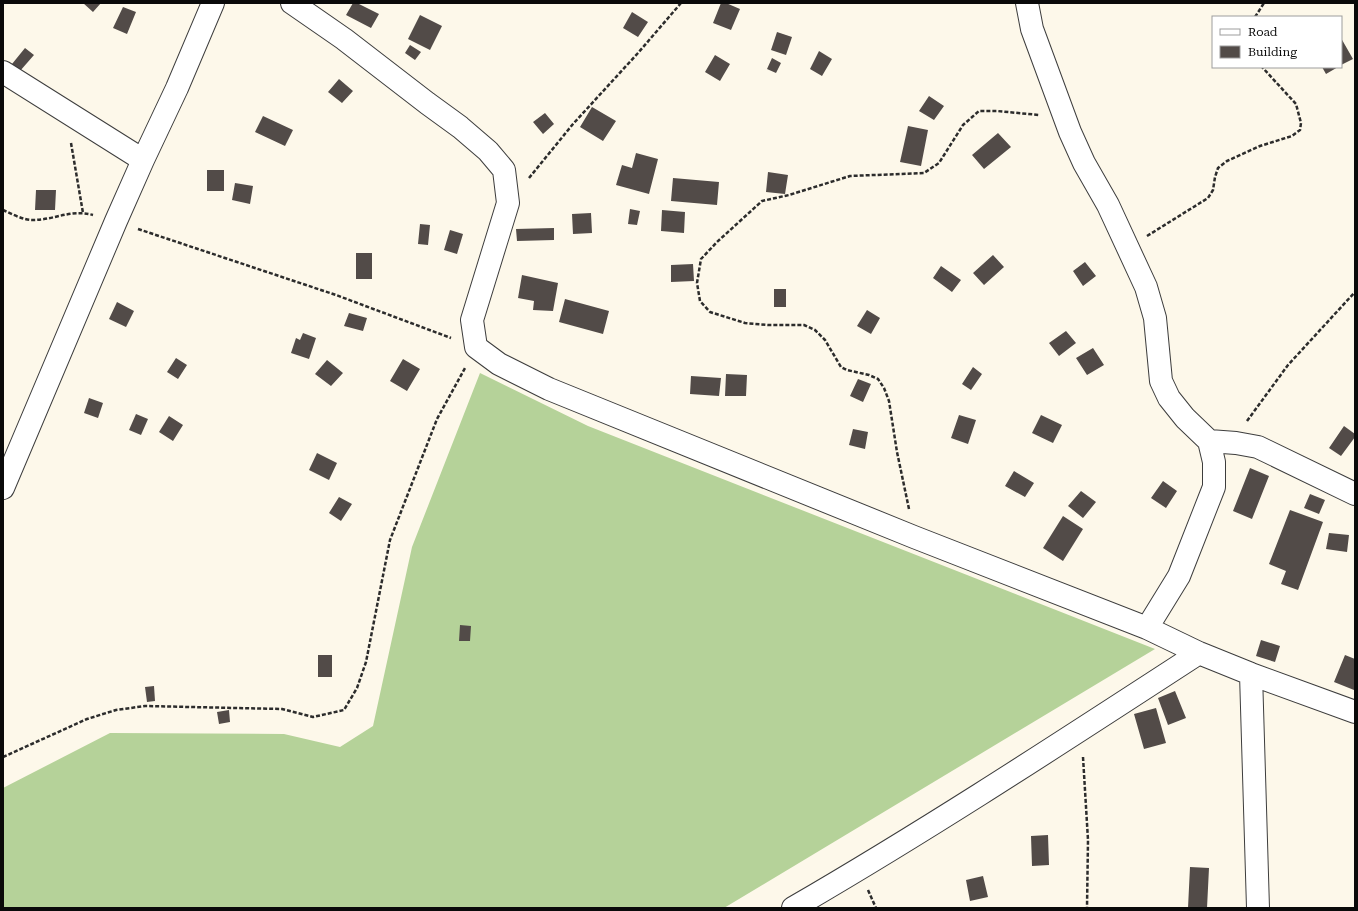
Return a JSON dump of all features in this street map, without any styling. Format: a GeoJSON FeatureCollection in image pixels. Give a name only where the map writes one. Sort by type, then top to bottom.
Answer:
{"type":"FeatureCollection","features":[{"type":"Feature","properties":{"kind":"street"},"geometry":{"type":"LineString","coordinates":[[3,488],[116,221],[177,88],[213,3]]}},
{"type":"Feature","properties":{"kind":"street"},"geometry":{"type":"LineString","coordinates":[[292,3],[344,39],[460,127],[488,151],[504,170],[508,203],[472,320],[476,347],[499,364],[549,389],[914,537],[1147,628],[1199,653],[1250,674],[1355,712]]}},
{"type":"Feature","properties":{"kind":"street"},"geometry":{"type":"LineString","coordinates":[[1026,3],[1032,29],[1064,117],[1084,164],[1108,205],[1146,287],[1155,318],[1160,381],[1169,398],[1185,418],[1209,441],[1214,462],[1214,487],[1179,576],[1147,628]]}},
{"type":"Feature","properties":{"kind":"street"},"geometry":{"type":"LineString","coordinates":[[3,72],[143,160]]}},
{"type":"Feature","properties":{"kind":"street"},"geometry":{"type":"LineString","coordinates":[[1209,441],[1236,443],[1258,447],[1355,494]]}},
{"type":"Feature","properties":{"kind":"street"},"geometry":{"type":"LineString","coordinates":[[793,908],[858,870],[1199,653]]}},
{"type":"Feature","properties":{"kind":"street"},"geometry":{"type":"LineString","coordinates":[[1250,674],[1258,908]]}},
{"type":"Feature","properties":{"kind":"path"},"geometry":{"type":"LineString","coordinates":[[508,203],[573,124],[681,3]]}},
{"type":"Feature","properties":{"kind":"path"},"geometry":{"type":"LineString","coordinates":[[1256,16],[1264,3]]}},
{"type":"Feature","properties":{"kind":"path"},"geometry":{"type":"LineString","coordinates":[[1128,247],[1208,198],[1213,190],[1218,168],[1227,161],[1260,146],[1292,136],[1300,130],[1301,123],[1296,104],[1263,68]]}},
{"type":"Feature","properties":{"kind":"path"},"geometry":{"type":"LineString","coordinates":[[914,537],[897,452],[889,401],[884,388],[878,379],[841,367],[825,340],[815,330],[804,325],[768,325],[745,323],[710,312],[700,301],[697,283],[701,260],[716,242],[762,201],[789,195],[850,176],[924,173],[939,163],[963,125],[980,111],[997,110],[1064,117]]}},
{"type":"Feature","properties":{"kind":"path"},"geometry":{"type":"LineString","coordinates":[[71,141],[83,212]]}},
{"type":"Feature","properties":{"kind":"path"},"geometry":{"type":"LineString","coordinates":[[3,210],[30,220],[47,219],[64,214],[83,212],[116,221],[336,295],[476,347],[437,419],[390,540],[366,662],[357,688],[344,710],[313,718],[282,709],[145,706],[116,710],[87,718],[3,757]]}},
{"type":"Feature","properties":{"kind":"path"},"geometry":{"type":"LineString","coordinates":[[1236,443],[1250,416],[1288,365],[1355,292]]}},
{"type":"Feature","properties":{"kind":"path"},"geometry":{"type":"LineString","coordinates":[[1082,728],[1088,840],[1087,908]]}},
{"type":"Feature","properties":{"kind":"green space"},"geometry":{"type":"Polygon","coordinates":[[[480,373],[588,426],[1155,649],[724,908],[3,908],[3,788],[110,733],[284,734],[340,747],[373,726],[412,547],[480,373]]]}},
{"type":"Feature","properties":{"kind":"building"},"geometry":{"type":"Polygon","coordinates":[[[83,3],[101,3],[93,12],[83,3]]]}},
{"type":"Feature","properties":{"kind":"building"},"geometry":{"type":"Polygon","coordinates":[[[353,3],[357,3],[379,14],[371,28],[346,15],[353,3]]]}},
{"type":"Feature","properties":{"kind":"building"},"geometry":{"type":"Polygon","coordinates":[[[721,3],[726,3],[740,9],[731,30],[713,23],[721,3]]]}},
{"type":"Feature","properties":{"kind":"building"},"geometry":{"type":"Polygon","coordinates":[[[123,7],[136,12],[127,34],[113,28],[123,7]]]}},
{"type":"Feature","properties":{"kind":"building"},"geometry":{"type":"Polygon","coordinates":[[[632,12],[648,22],[638,37],[623,28],[632,12]]]}},
{"type":"Feature","properties":{"kind":"building"},"geometry":{"type":"Polygon","coordinates":[[[420,15],[442,26],[430,50],[408,39],[420,15]]]}},
{"type":"Feature","properties":{"kind":"building"},"geometry":{"type":"Polygon","coordinates":[[[777,32],[792,37],[786,55],[771,50],[777,32]]]}},
{"type":"Feature","properties":{"kind":"building"},"geometry":{"type":"Polygon","coordinates":[[[1342,40],[1353,59],[1342,64],[1342,40]]]}},
{"type":"Feature","properties":{"kind":"building"},"geometry":{"type":"Polygon","coordinates":[[[410,45],[421,52],[415,60],[405,53],[410,45]]]}},
{"type":"Feature","properties":{"kind":"building"},"geometry":{"type":"Polygon","coordinates":[[[25,48],[34,55],[20,71],[12,64],[25,48]]]}},
{"type":"Feature","properties":{"kind":"building"},"geometry":{"type":"Polygon","coordinates":[[[819,51],[832,59],[822,76],[810,69],[819,51]]]}},
{"type":"Feature","properties":{"kind":"building"},"geometry":{"type":"Polygon","coordinates":[[[715,55],[730,64],[720,81],[705,72],[715,55]]]}},
{"type":"Feature","properties":{"kind":"building"},"geometry":{"type":"Polygon","coordinates":[[[772,58],[781,63],[776,73],[767,69],[772,58]]]}},
{"type":"Feature","properties":{"kind":"building"},"geometry":{"type":"Polygon","coordinates":[[[1323,68],[1336,68],[1326,74],[1323,68]]]}},
{"type":"Feature","properties":{"kind":"building"},"geometry":{"type":"Polygon","coordinates":[[[339,79],[353,91],[342,103],[328,92],[339,79]]]}},
{"type":"Feature","properties":{"kind":"building"},"geometry":{"type":"Polygon","coordinates":[[[929,96],[944,106],[934,120],[919,111],[929,96]]]}},
{"type":"Feature","properties":{"kind":"building"},"geometry":{"type":"Polygon","coordinates":[[[592,107],[616,121],[603,141],[580,127],[592,107]]]}},
{"type":"Feature","properties":{"kind":"building"},"geometry":{"type":"Polygon","coordinates":[[[545,113],[554,124],[543,134],[533,122],[545,113]]]}},
{"type":"Feature","properties":{"kind":"building"},"geometry":{"type":"Polygon","coordinates":[[[263,116],[293,130],[285,146],[255,132],[263,116]]]}},
{"type":"Feature","properties":{"kind":"building"},"geometry":{"type":"Polygon","coordinates":[[[908,126],[928,130],[921,166],[900,162],[908,126]]]}},
{"type":"Feature","properties":{"kind":"building"},"geometry":{"type":"Polygon","coordinates":[[[998,133],[1011,147],[984,169],[972,155],[998,133]]]}},
{"type":"Feature","properties":{"kind":"building"},"geometry":{"type":"Polygon","coordinates":[[[636,153],[658,159],[649,194],[616,185],[622,165],[632,168],[636,153]]]}},
{"type":"Feature","properties":{"kind":"building"},"geometry":{"type":"Polygon","coordinates":[[[207,170],[224,170],[224,191],[207,191],[207,170]]]}},
{"type":"Feature","properties":{"kind":"building"},"geometry":{"type":"Polygon","coordinates":[[[768,172],[788,175],[785,194],[766,192],[768,172]]]}},
{"type":"Feature","properties":{"kind":"building"},"geometry":{"type":"Polygon","coordinates":[[[673,178],[719,182],[717,205],[671,201],[673,178]]]}},
{"type":"Feature","properties":{"kind":"building"},"geometry":{"type":"Polygon","coordinates":[[[235,183],[253,186],[250,204],[232,200],[235,183]]]}},
{"type":"Feature","properties":{"kind":"building"},"geometry":{"type":"Polygon","coordinates":[[[36,190],[56,190],[55,210],[35,210],[36,190]]]}},
{"type":"Feature","properties":{"kind":"building"},"geometry":{"type":"Polygon","coordinates":[[[630,209],[640,211],[637,225],[628,224],[630,209]]]}},
{"type":"Feature","properties":{"kind":"building"},"geometry":{"type":"Polygon","coordinates":[[[662,210],[685,212],[684,233],[661,231],[662,210]]]}},
{"type":"Feature","properties":{"kind":"building"},"geometry":{"type":"Polygon","coordinates":[[[591,213],[592,233],[573,234],[572,214],[591,213]]]}},
{"type":"Feature","properties":{"kind":"building"},"geometry":{"type":"Polygon","coordinates":[[[420,224],[430,225],[428,245],[418,244],[420,224]]]}},
{"type":"Feature","properties":{"kind":"building"},"geometry":{"type":"Polygon","coordinates":[[[554,228],[554,240],[517,241],[516,229],[554,228]]]}},
{"type":"Feature","properties":{"kind":"building"},"geometry":{"type":"Polygon","coordinates":[[[450,230],[463,234],[457,254],[444,250],[450,230]]]}},
{"type":"Feature","properties":{"kind":"building"},"geometry":{"type":"Polygon","coordinates":[[[356,253],[372,253],[372,279],[356,279],[356,253]]]}},
{"type":"Feature","properties":{"kind":"building"},"geometry":{"type":"Polygon","coordinates":[[[993,255],[1004,267],[984,285],[973,273],[993,255]]]}},
{"type":"Feature","properties":{"kind":"building"},"geometry":{"type":"Polygon","coordinates":[[[1085,262],[1096,276],[1083,286],[1073,271],[1085,262]]]}},
{"type":"Feature","properties":{"kind":"building"},"geometry":{"type":"Polygon","coordinates":[[[693,264],[694,281],[671,282],[671,265],[693,264]]]}},
{"type":"Feature","properties":{"kind":"building"},"geometry":{"type":"Polygon","coordinates":[[[941,266],[961,280],[952,292],[933,278],[941,266]]]}},
{"type":"Feature","properties":{"kind":"building"},"geometry":{"type":"Polygon","coordinates":[[[522,275],[558,283],[553,311],[533,310],[534,301],[518,298],[522,275]]]}},
{"type":"Feature","properties":{"kind":"building"},"geometry":{"type":"Polygon","coordinates":[[[774,289],[786,289],[786,307],[774,307],[774,289]]]}},
{"type":"Feature","properties":{"kind":"building"},"geometry":{"type":"Polygon","coordinates":[[[565,299],[609,311],[603,334],[559,322],[565,299]]]}},
{"type":"Feature","properties":{"kind":"building"},"geometry":{"type":"Polygon","coordinates":[[[117,302],[134,311],[126,327],[109,319],[117,302]]]}},
{"type":"Feature","properties":{"kind":"building"},"geometry":{"type":"Polygon","coordinates":[[[867,310],[880,318],[871,334],[857,326],[867,310]]]}},
{"type":"Feature","properties":{"kind":"building"},"geometry":{"type":"Polygon","coordinates":[[[349,313],[367,318],[363,331],[344,326],[349,313]]]}},
{"type":"Feature","properties":{"kind":"building"},"geometry":{"type":"Polygon","coordinates":[[[1066,331],[1076,343],[1059,356],[1049,343],[1066,331]]]}},
{"type":"Feature","properties":{"kind":"building"},"geometry":{"type":"Polygon","coordinates":[[[303,333],[316,338],[309,359],[291,353],[296,338],[300,340],[303,333]]]}},
{"type":"Feature","properties":{"kind":"building"},"geometry":{"type":"Polygon","coordinates":[[[1093,348],[1104,365],[1087,375],[1076,358],[1093,348]]]}},
{"type":"Feature","properties":{"kind":"building"},"geometry":{"type":"Polygon","coordinates":[[[176,358],[187,365],[178,379],[167,372],[176,358]]]}},
{"type":"Feature","properties":{"kind":"building"},"geometry":{"type":"Polygon","coordinates":[[[403,359],[420,369],[407,391],[390,381],[403,359]]]}},
{"type":"Feature","properties":{"kind":"building"},"geometry":{"type":"Polygon","coordinates":[[[327,360],[343,373],[331,386],[315,374],[327,360]]]}},
{"type":"Feature","properties":{"kind":"building"},"geometry":{"type":"Polygon","coordinates":[[[973,367],[982,374],[971,390],[962,384],[973,367]]]}},
{"type":"Feature","properties":{"kind":"building"},"geometry":{"type":"Polygon","coordinates":[[[726,374],[747,375],[746,396],[725,396],[726,374]]]}},
{"type":"Feature","properties":{"kind":"building"},"geometry":{"type":"Polygon","coordinates":[[[691,376],[721,378],[719,396],[690,394],[691,376]]]}},
{"type":"Feature","properties":{"kind":"building"},"geometry":{"type":"Polygon","coordinates":[[[858,379],[871,384],[863,402],[850,396],[858,379]]]}},
{"type":"Feature","properties":{"kind":"building"},"geometry":{"type":"Polygon","coordinates":[[[89,398],[103,403],[98,418],[84,413],[89,398]]]}},
{"type":"Feature","properties":{"kind":"building"},"geometry":{"type":"Polygon","coordinates":[[[136,414],[148,419],[141,435],[129,430],[136,414]]]}},
{"type":"Feature","properties":{"kind":"building"},"geometry":{"type":"Polygon","coordinates":[[[959,415],[976,420],[968,444],[951,438],[959,415]]]}},
{"type":"Feature","properties":{"kind":"building"},"geometry":{"type":"Polygon","coordinates":[[[1041,415],[1062,425],[1053,443],[1032,433],[1041,415]]]}},
{"type":"Feature","properties":{"kind":"building"},"geometry":{"type":"Polygon","coordinates":[[[169,416],[183,425],[173,441],[159,432],[169,416]]]}},
{"type":"Feature","properties":{"kind":"building"},"geometry":{"type":"Polygon","coordinates":[[[1344,426],[1355,434],[1355,437],[1341,456],[1329,448],[1344,426]]]}},
{"type":"Feature","properties":{"kind":"building"},"geometry":{"type":"Polygon","coordinates":[[[853,429],[868,432],[865,449],[849,445],[853,429]]]}},
{"type":"Feature","properties":{"kind":"building"},"geometry":{"type":"Polygon","coordinates":[[[317,453],[337,463],[329,480],[309,470],[317,453]]]}},
{"type":"Feature","properties":{"kind":"building"},"geometry":{"type":"Polygon","coordinates":[[[1250,468],[1269,476],[1252,519],[1233,511],[1250,468]]]}},
{"type":"Feature","properties":{"kind":"building"},"geometry":{"type":"Polygon","coordinates":[[[1014,471],[1034,483],[1025,497],[1005,486],[1014,471]]]}},
{"type":"Feature","properties":{"kind":"building"},"geometry":{"type":"Polygon","coordinates":[[[1163,481],[1177,491],[1166,508],[1151,498],[1163,481]]]}},
{"type":"Feature","properties":{"kind":"building"},"geometry":{"type":"Polygon","coordinates":[[[1081,491],[1096,502],[1083,518],[1068,506],[1081,491]]]}},
{"type":"Feature","properties":{"kind":"building"},"geometry":{"type":"Polygon","coordinates":[[[1310,494],[1325,500],[1319,514],[1304,508],[1310,494]]]}},
{"type":"Feature","properties":{"kind":"building"},"geometry":{"type":"Polygon","coordinates":[[[339,497],[352,504],[341,521],[329,513],[339,497]]]}},
{"type":"Feature","properties":{"kind":"building"},"geometry":{"type":"Polygon","coordinates":[[[1290,510],[1323,522],[1298,590],[1281,584],[1286,571],[1269,564],[1290,510]]]}},
{"type":"Feature","properties":{"kind":"building"},"geometry":{"type":"Polygon","coordinates":[[[1063,516],[1083,529],[1063,561],[1043,548],[1063,516]]]}},
{"type":"Feature","properties":{"kind":"building"},"geometry":{"type":"Polygon","coordinates":[[[1329,533],[1349,535],[1347,552],[1326,549],[1329,533]]]}},
{"type":"Feature","properties":{"kind":"building"},"geometry":{"type":"Polygon","coordinates":[[[460,625],[471,626],[470,641],[459,641],[460,625]]]}},
{"type":"Feature","properties":{"kind":"building"},"geometry":{"type":"Polygon","coordinates":[[[1261,640],[1280,646],[1275,662],[1256,656],[1261,640]]]}},
{"type":"Feature","properties":{"kind":"building"},"geometry":{"type":"Polygon","coordinates":[[[318,655],[332,655],[332,677],[318,677],[318,655]]]}},
{"type":"Feature","properties":{"kind":"building"},"geometry":{"type":"Polygon","coordinates":[[[1345,655],[1355,659],[1354,690],[1334,682],[1345,655]]]}},
{"type":"Feature","properties":{"kind":"building"},"geometry":{"type":"Polygon","coordinates":[[[154,686],[155,701],[147,702],[145,687],[154,686]]]}},
{"type":"Feature","properties":{"kind":"building"},"geometry":{"type":"Polygon","coordinates":[[[1175,691],[1186,718],[1168,725],[1158,698],[1175,691]]]}},
{"type":"Feature","properties":{"kind":"building"},"geometry":{"type":"Polygon","coordinates":[[[1156,708],[1166,743],[1144,749],[1134,714],[1156,708]]]}},
{"type":"Feature","properties":{"kind":"building"},"geometry":{"type":"Polygon","coordinates":[[[229,710],[230,722],[219,724],[217,712],[229,710]]]}},
{"type":"Feature","properties":{"kind":"building"},"geometry":{"type":"Polygon","coordinates":[[[1048,835],[1049,865],[1032,866],[1031,836],[1048,835]]]}},
{"type":"Feature","properties":{"kind":"building"},"geometry":{"type":"Polygon","coordinates":[[[1190,867],[1209,868],[1207,908],[1188,908],[1190,867]]]}},
{"type":"Feature","properties":{"kind":"building"},"geometry":{"type":"Polygon","coordinates":[[[983,876],[988,897],[970,901],[966,880],[983,876]]]}}]}
